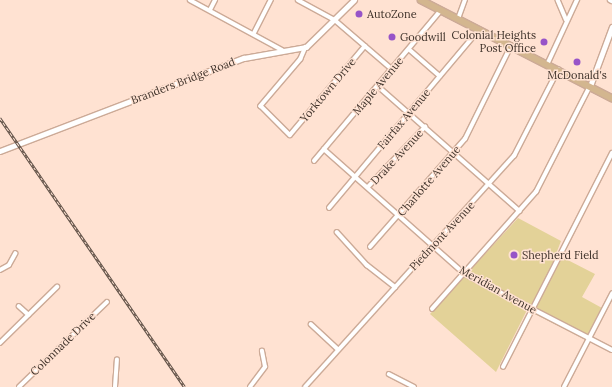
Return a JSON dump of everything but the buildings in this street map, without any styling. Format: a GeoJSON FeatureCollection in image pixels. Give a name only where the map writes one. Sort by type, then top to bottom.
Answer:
{"type":"FeatureCollection","features":[{"type":"Feature","properties":{"kind":"main road"},"geometry":{"type":"LineString","coordinates":[[420,0],[612,98]]}},
{"type":"Feature","properties":{"kind":"main road"},"geometry":{"type":"LineString","coordinates":[[590,86],[612,27]]}},
{"type":"Feature","properties":{"kind":"street"},"geometry":{"type":"LineString","coordinates":[[190,0],[254,33],[282,50]]}},
{"type":"Feature","properties":{"kind":"street"},"geometry":{"type":"LineString","coordinates":[[210,10],[215,0]]}},
{"type":"Feature","properties":{"kind":"street"},"geometry":{"type":"LineString","coordinates":[[254,33],[271,0]]}},
{"type":"Feature","properties":{"kind":"street"},"geometry":{"type":"LineString","coordinates":[[298,0],[335,20],[392,69]]}},
{"type":"Feature","properties":{"kind":"street"},"geometry":{"type":"LineString","coordinates":[[306,47],[354,0]]}},
{"type":"Feature","properties":{"kind":"street"},"geometry":{"type":"LineString","coordinates":[[458,19],[465,0]]}},
{"type":"Feature","properties":{"kind":"street"},"geometry":{"type":"LineString","coordinates":[[558,0],[566,19]]}},
{"type":"Feature","properties":{"kind":"street"},"geometry":{"type":"LineString","coordinates":[[547,65],[566,19],[577,0]]}},
{"type":"Feature","properties":{"kind":"street","name":"Maple Avenue"},"geometry":{"type":"LineString","coordinates":[[314,161],[441,10]]}},
{"type":"Feature","properties":{"kind":"street","name":"Fairfax Avenue"},"geometry":{"type":"LineString","coordinates":[[329,208],[479,30]]}},
{"type":"Feature","properties":{"kind":"street","name":"Yorktown Drive"},"geometry":{"type":"LineString","coordinates":[[306,47],[301,59],[261,106],[290,135],[365,46]]}},
{"type":"Feature","properties":{"kind":"street","name":"Charlotte Avenue"},"geometry":{"type":"LineString","coordinates":[[370,247],[455,153],[511,46]]}},
{"type":"Feature","properties":{"kind":"street","name":"Branders Bridge Road"},"geometry":{"type":"LineString","coordinates":[[0,151],[254,55],[306,47]]}},
{"type":"Feature","properties":{"kind":"street"},"geometry":{"type":"LineString","coordinates":[[409,49],[440,76]]}},
{"type":"Feature","properties":{"kind":"street","name":"Piedmont Avenue"},"geometry":{"type":"LineString","coordinates":[[305,387],[338,349],[490,184],[518,151],[558,70]]}},
{"type":"Feature","properties":{"kind":"street"},"geometry":{"type":"LineString","coordinates":[[378,86],[520,211]]}},
{"type":"Feature","properties":{"kind":"street"},"geometry":{"type":"LineString","coordinates":[[432,309],[465,274],[539,188],[590,86]]}},
{"type":"Feature","properties":{"kind":"street","name":"Drake Avenue"},"geometry":{"type":"LineString","coordinates":[[368,187],[425,127]]}},
{"type":"Feature","properties":{"kind":"street","name":"Meridian Avenue"},"geometry":{"type":"LineString","coordinates":[[324,149],[465,274],[612,350]]}},
{"type":"Feature","properties":{"kind":"street"},"geometry":{"type":"LineString","coordinates":[[503,367],[612,153]]}},
{"type":"Feature","properties":{"kind":"street"},"geometry":{"type":"LineString","coordinates":[[337,232],[367,265],[395,287]]}},
{"type":"Feature","properties":{"kind":"street"},"geometry":{"type":"LineString","coordinates":[[0,270],[10,265],[15,254]]}},
{"type":"Feature","properties":{"kind":"street"},"geometry":{"type":"LineString","coordinates":[[0,343],[57,287]]}},
{"type":"Feature","properties":{"kind":"street"},"geometry":{"type":"LineString","coordinates":[[564,387],[612,294]]}},
{"type":"Feature","properties":{"kind":"street","name":"Colonnade Drive"},"geometry":{"type":"LineString","coordinates":[[19,387],[107,302]]}},
{"type":"Feature","properties":{"kind":"street"},"geometry":{"type":"LineString","coordinates":[[20,306],[29,315]]}},
{"type":"Feature","properties":{"kind":"street"},"geometry":{"type":"LineString","coordinates":[[311,324],[338,349]]}},
{"type":"Feature","properties":{"kind":"street"},"geometry":{"type":"LineString","coordinates":[[250,387],[254,384],[265,367],[262,352]]}},
{"type":"Feature","properties":{"kind":"street"},"geometry":{"type":"LineString","coordinates":[[115,387],[117,360]]}},
{"type":"Feature","properties":{"kind":"street"},"geometry":{"type":"LineString","coordinates":[[390,374],[414,387]]}},
{"type":"Feature","properties":{"kind":"street"},"geometry":{"type":"LineString","coordinates":[[254,384],[257,387]]}},
{"type":"Feature","properties":{"kind":"shaded area"},"geometry":{"type":"Polygon","coordinates":[[[518,218],[561,241],[556,254],[595,274],[582,297],[602,308],[586,340],[527,310],[496,372],[430,314],[518,218]]]}},
{"type":"Feature","properties":{"kind":"railway"},"geometry":{"type":"LineString","coordinates":[[0,118],[185,387]]}},
{"type":"Feature","properties":{"kind":"place","name":"AutoZone"},"geometry":{"type":"Point","coordinates":[359,14]}},
{"type":"Feature","properties":{"kind":"place","name":"Goodwill"},"geometry":{"type":"Point","coordinates":[392,37]}},
{"type":"Feature","properties":{"kind":"place","name":"Colonial Heights Post Office"},"geometry":{"type":"Point","coordinates":[544,42]}},
{"type":"Feature","properties":{"kind":"place","name":"McDonald's"},"geometry":{"type":"Point","coordinates":[577,62]}},
{"type":"Feature","properties":{"kind":"place","name":"Shepherd Field"},"geometry":{"type":"Point","coordinates":[514,255]}}]}
